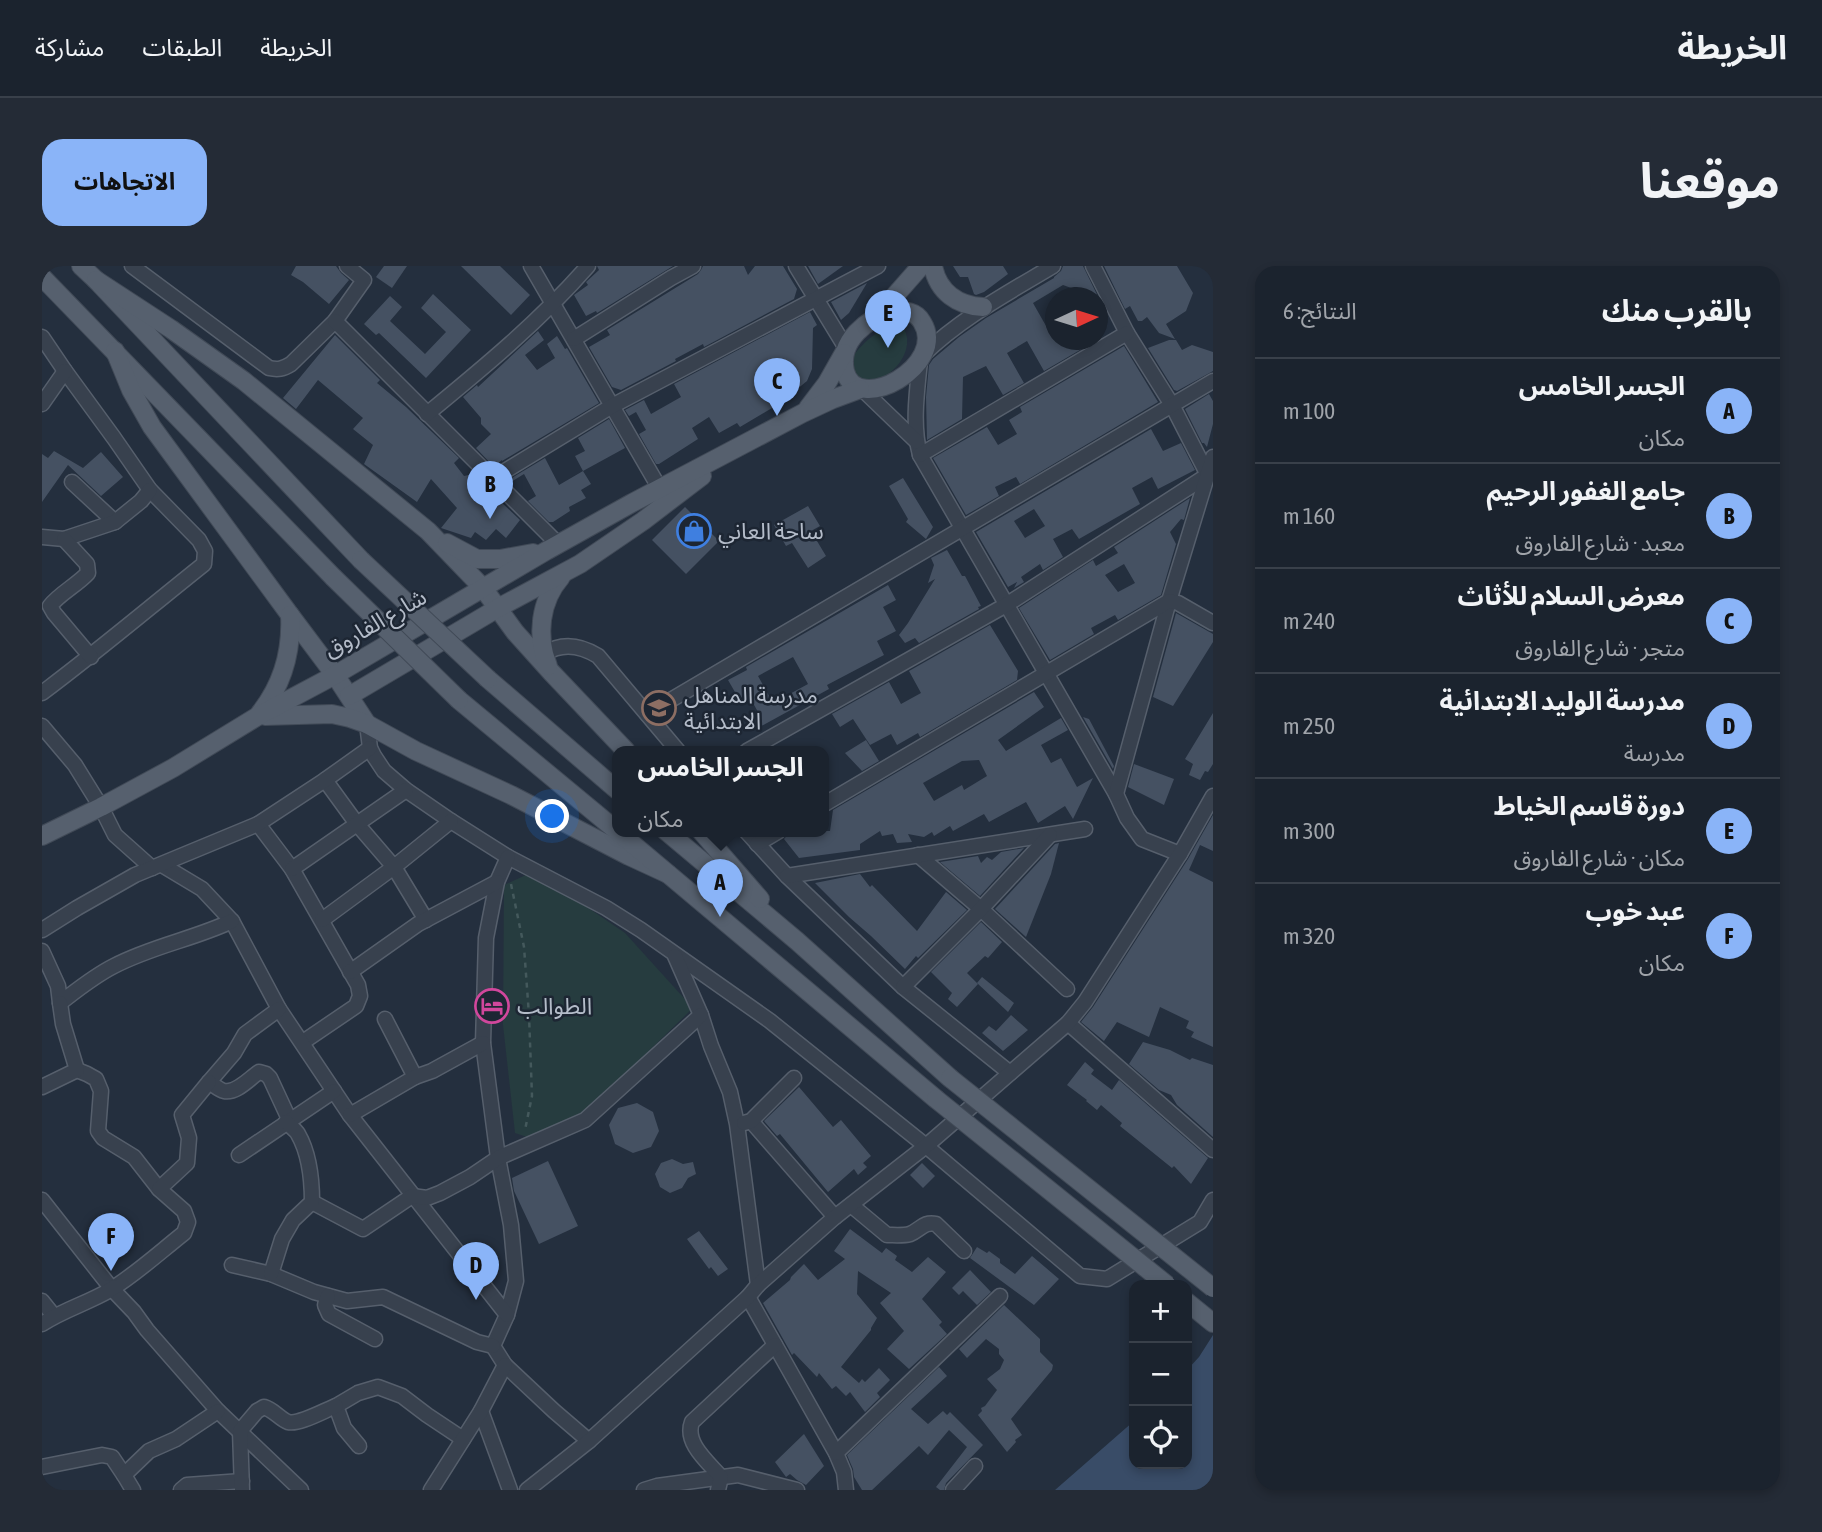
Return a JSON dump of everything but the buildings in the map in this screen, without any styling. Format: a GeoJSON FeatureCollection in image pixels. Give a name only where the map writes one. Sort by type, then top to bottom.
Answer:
{"type":"FeatureCollection","features":[{"type":"Feature","properties":{"kind":"main road"},"geometry":{"type":"LineString","coordinates":[[81,266],[361,560],[488,679],[612,786]]}},
{"type":"Feature","properties":{"kind":"main road","name":"شارع الفاروق"},"geometry":{"type":"LineString","coordinates":[[803,413],[823,390],[860,328],[876,318],[921,266]]}},
{"type":"Feature","properties":{"kind":"main road"},"geometry":{"type":"LineString","coordinates":[[933,266],[937,280],[949,295],[965,304],[983,307]]}},
{"type":"Feature","properties":{"kind":"main road"},"geometry":{"type":"LineString","coordinates":[[42,277],[332,577],[459,700],[612,827]]}},
{"type":"Feature","properties":{"kind":"main road"},"geometry":{"type":"LineString","coordinates":[[96,280],[171,329],[244,382],[428,531],[483,588],[551,672],[621,746]]}},
{"type":"Feature","properties":{"kind":"main road"},"geometry":{"type":"LineString","coordinates":[[876,318],[900,311],[917,315],[926,331],[921,358]]}},
{"type":"Feature","properties":{"kind":"main road"},"geometry":{"type":"LineString","coordinates":[[846,349],[844,360],[847,377],[854,386],[861,389]]}},
{"type":"Feature","properties":{"kind":"main road"},"geometry":{"type":"LineString","coordinates":[[115,351],[131,390],[152,427],[335,675],[367,724]]}},
{"type":"Feature","properties":{"kind":"main road","name":"شارع الفاروق"},"geometry":{"type":"LineString","coordinates":[[42,836],[173,768],[258,716],[335,675],[552,547],[803,413],[861,389],[878,388],[888,384],[903,376],[921,358]]}},
{"type":"Feature","properties":{"kind":"main road","name":"شارع الفاروق"},"geometry":{"type":"LineString","coordinates":[[349,696],[498,608],[598,553],[732,452]]}},
{"type":"Feature","properties":{"kind":"main road"},"geometry":{"type":"LineString","coordinates":[[428,531],[477,559],[500,559],[552,547]]}},
{"type":"Feature","properties":{"kind":"main road"},"geometry":{"type":"LineString","coordinates":[[551,672],[544,654],[541,629],[545,604],[566,572]]}},
{"type":"Feature","properties":{"kind":"main road"},"geometry":{"type":"LineString","coordinates":[[258,716],[269,702],[285,669],[290,642],[290,615]]}},
{"type":"Feature","properties":{"kind":"main road"},"geometry":{"type":"LineString","coordinates":[[258,716],[332,714],[367,724],[416,751],[511,795],[668,874]]}},
{"type":"Feature","properties":{"kind":"main road"},"geometry":{"type":"LineString","coordinates":[[624,837],[936,1099],[1161,1280]]}},
{"type":"Feature","properties":{"kind":"main road"},"geometry":{"type":"LineString","coordinates":[[673,837],[797,941],[950,1078],[1213,1288]]}},
{"type":"Feature","properties":{"kind":"main road"},"geometry":{"type":"LineString","coordinates":[[706,837],[797,941]]}},
{"type":"Feature","properties":{"kind":"main road"},"geometry":{"type":"LineString","coordinates":[[1192,1305],[1213,1323]]}},
{"type":"Feature","properties":{"kind":"street"},"geometry":{"type":"LineString","coordinates":[[138,268],[269,368],[276,369],[290,364],[335,321],[364,280],[347,266]]}},
{"type":"Feature","properties":{"kind":"street"},"geometry":{"type":"LineString","coordinates":[[531,266],[660,489]]}},
{"type":"Feature","properties":{"kind":"street"},"geometry":{"type":"LineString","coordinates":[[427,414],[479,372],[554,304],[588,266]]}},
{"type":"Feature","properties":{"kind":"street"},"geometry":{"type":"LineString","coordinates":[[575,339],[693,266]]}},
{"type":"Feature","properties":{"kind":"street"},"geometry":{"type":"LineString","coordinates":[[796,266],[846,349]]}},
{"type":"Feature","properties":{"kind":"street"},"geometry":{"type":"LineString","coordinates":[[492,479],[612,405],[878,266]]}},
{"type":"Feature","properties":{"kind":"street","name":"شارع الفاروق"},"geometry":{"type":"LineString","coordinates":[[921,358],[950,330],[983,307],[1053,266]]}},
{"type":"Feature","properties":{"kind":"street"},"geometry":{"type":"LineString","coordinates":[[1093,266],[1127,333],[1172,405],[1208,475]]}},
{"type":"Feature","properties":{"kind":"street"},"geometry":{"type":"LineString","coordinates":[[335,321],[492,479],[552,547]]}},
{"type":"Feature","properties":{"kind":"street"},"geometry":{"type":"LineString","coordinates":[[918,449],[1127,333]]}},
{"type":"Feature","properties":{"kind":"street"},"geometry":{"type":"LineString","coordinates":[[42,337],[150,490],[200,540],[205,551],[204,564],[91,657],[42,693]]}},
{"type":"Feature","properties":{"kind":"street"},"geometry":{"type":"LineString","coordinates":[[918,449],[921,358]]}},
{"type":"Feature","properties":{"kind":"street"},"geometry":{"type":"LineString","coordinates":[[42,404],[65,372]]}},
{"type":"Feature","properties":{"kind":"street"},"geometry":{"type":"LineString","coordinates":[[647,715],[1213,381]]}},
{"type":"Feature","properties":{"kind":"street"},"geometry":{"type":"LineString","coordinates":[[861,389],[918,449],[961,529],[1116,794],[1127,818],[1142,839],[1180,854]]}},
{"type":"Feature","properties":{"kind":"street"},"geometry":{"type":"LineString","coordinates":[[1116,794],[1169,601],[1213,457]]}},
{"type":"Feature","properties":{"kind":"street"},"geometry":{"type":"LineString","coordinates":[[756,746],[1006,605],[1208,475]]}},
{"type":"Feature","properties":{"kind":"street"},"geometry":{"type":"LineString","coordinates":[[72,482],[115,522]]}},
{"type":"Feature","properties":{"kind":"street"},"geometry":{"type":"LineString","coordinates":[[42,537],[64,539],[115,522],[150,490]]}},
{"type":"Feature","properties":{"kind":"street"},"geometry":{"type":"LineString","coordinates":[[64,539],[87,564],[88,573],[50,606],[91,657]]}},
{"type":"Feature","properties":{"kind":"street"},"geometry":{"type":"LineString","coordinates":[[829,801],[1169,601],[1178,603],[1213,623]]}},
{"type":"Feature","properties":{"kind":"street"},"geometry":{"type":"LineString","coordinates":[[544,654],[552,649],[576,646],[598,656],[674,746]]}},
{"type":"Feature","properties":{"kind":"street"},"geometry":{"type":"LineString","coordinates":[[367,724],[370,748],[378,764],[407,790],[508,857],[606,908],[641,930],[770,1021],[926,1146],[1080,1276],[1107,1279],[1200,1222],[1213,1200]]}},
{"type":"Feature","properties":{"kind":"street"},"geometry":{"type":"LineString","coordinates":[[42,726],[75,765],[115,835],[157,866],[202,889],[232,921],[279,1009],[350,1115],[507,1315]]}},
{"type":"Feature","properties":{"kind":"street"},"geometry":{"type":"LineString","coordinates":[[42,930],[135,876],[258,824],[370,748]]}},
{"type":"Feature","properties":{"kind":"street"},"geometry":{"type":"LineString","coordinates":[[326,780],[356,824],[394,867],[426,920]]}},
{"type":"Feature","properties":{"kind":"street"},"geometry":{"type":"LineString","coordinates":[[292,869],[407,790]]}},
{"type":"Feature","properties":{"kind":"street"},"geometry":{"type":"LineString","coordinates":[[527,1490],[589,1441],[835,1217],[926,1146],[1068,1023],[1085,1002],[1180,854],[1213,796]]}},
{"type":"Feature","properties":{"kind":"street"},"geometry":{"type":"LineString","coordinates":[[322,920],[452,821]]}},
{"type":"Feature","properties":{"kind":"street"},"geometry":{"type":"LineString","coordinates":[[258,824],[292,869],[358,985],[360,996],[356,1006],[303,1042]]}},
{"type":"Feature","properties":{"kind":"street"},"geometry":{"type":"LineString","coordinates":[[787,876],[1085,829]]}},
{"type":"Feature","properties":{"kind":"street"},"geometry":{"type":"LineString","coordinates":[[903,987],[981,909],[1049,835]]}},
{"type":"Feature","properties":{"kind":"street"},"geometry":{"type":"LineString","coordinates":[[751,837],[787,876],[903,987],[1010,1073]]}},
{"type":"Feature","properties":{"kind":"street"},"geometry":{"type":"LineString","coordinates":[[757,844],[769,837]]}},
{"type":"Feature","properties":{"kind":"street"},"geometry":{"type":"LineString","coordinates":[[918,855],[1067,989]]}},
{"type":"Feature","properties":{"kind":"street"},"geometry":{"type":"LineString","coordinates":[[493,1346],[507,1315],[516,1281],[511,1225],[498,1158],[484,1043],[486,938],[496,882],[508,857]]}},
{"type":"Feature","properties":{"kind":"street"},"geometry":{"type":"LineString","coordinates":[[350,972],[426,920],[496,882]]}},
{"type":"Feature","properties":{"kind":"street"},"geometry":{"type":"LineString","coordinates":[[60,1003],[114,965],[232,921]]}},
{"type":"Feature","properties":{"kind":"street"},"geometry":{"type":"LineString","coordinates":[[42,951],[58,986],[63,1024],[77,1070]]}},
{"type":"Feature","properties":{"kind":"street"},"geometry":{"type":"LineString","coordinates":[[674,955],[744,1123],[758,1285]]}},
{"type":"Feature","properties":{"kind":"street"},"geometry":{"type":"LineString","coordinates":[[159,1189],[187,1164],[190,1138],[182,1115],[234,1053],[245,1034],[279,1009]]}},
{"type":"Feature","properties":{"kind":"street"},"geometry":{"type":"LineString","coordinates":[[312,1202],[363,1229],[412,1196],[427,1198],[440,1193],[498,1158],[585,1120],[701,1015]]}},
{"type":"Feature","properties":{"kind":"street"},"geometry":{"type":"LineString","coordinates":[[385,1019],[415,1077]]}},
{"type":"Feature","properties":{"kind":"street"},"geometry":{"type":"LineString","coordinates":[[1068,1023],[1213,1150]]}},
{"type":"Feature","properties":{"kind":"street"},"geometry":{"type":"LineString","coordinates":[[350,1115],[415,1077],[432,1071],[484,1043]]}},
{"type":"Feature","properties":{"kind":"street"},"geometry":{"type":"LineString","coordinates":[[42,1087],[77,1070],[96,1079],[101,1091],[98,1131],[103,1138],[134,1157],[159,1189],[184,1211],[188,1222],[184,1233],[112,1289],[48,1320],[42,1301]]}},
{"type":"Feature","properties":{"kind":"street"},"geometry":{"type":"LineString","coordinates":[[209,1082],[228,1092],[259,1072],[266,1074],[288,1121],[298,1133],[306,1156],[312,1179],[312,1202],[293,1220],[282,1239],[271,1274]]}},
{"type":"Feature","properties":{"kind":"street"},"geometry":{"type":"LineString","coordinates":[[744,1123],[794,1078]]}},
{"type":"Feature","properties":{"kind":"street"},"geometry":{"type":"LineString","coordinates":[[239,1155],[334,1091]]}},
{"type":"Feature","properties":{"kind":"street"},"geometry":{"type":"LineString","coordinates":[[744,1123],[835,1217]]}},
{"type":"Feature","properties":{"kind":"street"},"geometry":{"type":"LineString","coordinates":[[42,1200],[112,1289],[218,1411],[302,1490]]}},
{"type":"Feature","properties":{"kind":"street"},"geometry":{"type":"LineString","coordinates":[[851,1205],[887,1235],[908,1235],[926,1224],[936,1224],[964,1251]]}},
{"type":"Feature","properties":{"kind":"street"},"geometry":{"type":"LineString","coordinates":[[232,1265],[271,1274],[347,1301],[383,1297],[477,1342],[493,1346],[505,1366],[589,1441]]}},
{"type":"Feature","properties":{"kind":"street"},"geometry":{"type":"LineString","coordinates":[[328,1296],[325,1305],[329,1314],[374,1339]]}},
{"type":"Feature","properties":{"kind":"street"},"geometry":{"type":"LineString","coordinates":[[836,1453],[1000,1296]]}},
{"type":"Feature","properties":{"kind":"street"},"geometry":{"type":"LineString","coordinates":[[748,1297],[836,1453],[844,1472],[846,1490]]}},
{"type":"Feature","properties":{"kind":"street"},"geometry":{"type":"LineString","coordinates":[[720,1484],[691,1441],[689,1429],[692,1422],[775,1345]]}},
{"type":"Feature","properties":{"kind":"street"},"geometry":{"type":"LineString","coordinates":[[431,1490],[481,1411],[505,1366]]}},
{"type":"Feature","properties":{"kind":"street"},"geometry":{"type":"LineString","coordinates":[[181,1490],[187,1485],[242,1486],[240,1431],[257,1410],[264,1407],[273,1410],[287,1422],[297,1423],[358,1393],[378,1387],[402,1396],[463,1439]]}},
{"type":"Feature","properties":{"kind":"street"},"geometry":{"type":"LineString","coordinates":[[336,1406],[344,1428],[359,1446]]}},
{"type":"Feature","properties":{"kind":"street"},"geometry":{"type":"LineString","coordinates":[[124,1475],[149,1451],[176,1439],[218,1411]]}},
{"type":"Feature","properties":{"kind":"street"},"geometry":{"type":"LineString","coordinates":[[481,1411],[510,1490]]}},
{"type":"Feature","properties":{"kind":"street"},"geometry":{"type":"LineString","coordinates":[[42,1466],[102,1455],[112,1457],[133,1490]]}},
{"type":"Feature","properties":{"kind":"street"},"geometry":{"type":"LineString","coordinates":[[953,1490],[975,1466]]}},
{"type":"Feature","properties":{"kind":"street"},"geometry":{"type":"LineString","coordinates":[[644,1490],[657,1486],[720,1484],[738,1475],[797,1490]]}},
{"type":"Feature","properties":{"kind":"path"},"geometry":{"type":"LineString","coordinates":[[508,857],[524,947],[529,1015],[532,1097],[525,1133]]}},
{"type":"Feature","properties":{"kind":"green space"},"geometry":{"type":"Polygon","coordinates":[[[902,326],[907,344],[905,353],[893,370],[877,380],[868,381],[853,374],[850,360],[859,348],[876,334],[902,326]]]}},
{"type":"Feature","properties":{"kind":"green space"},"geometry":{"type":"Polygon","coordinates":[[[526,875],[542,879],[562,890],[625,933],[693,1008],[586,1112],[527,1137],[515,1133],[503,1025],[504,885],[526,875]]]}},
{"type":"Feature","properties":{"kind":"water"},"geometry":{"type":"Polygon","coordinates":[[[1213,1335],[1213,1490],[1055,1490],[1129,1425],[1129,1469],[1192,1469],[1192,1365],[1213,1335]]]}},
{"type":"Feature","properties":{"kind":"place","name":"دورة قاسم الخياط"},"geometry":{"type":"Point","coordinates":[888,348]}},
{"type":"Feature","properties":{"kind":"place","name":"معرض السلام للأثاث"},"geometry":{"type":"Point","coordinates":[777,416]}},
{"type":"Feature","properties":{"kind":"place","name":"جامع الغفور الرحيم"},"geometry":{"type":"Point","coordinates":[490,519]}},
{"type":"Feature","properties":{"kind":"place","name":"ساحة العاني"},"geometry":{"type":"Point","coordinates":[694,531]}},
{"type":"Feature","properties":{"kind":"place","name":"مدرسة المناهل الابتدائية"},"geometry":{"type":"Point","coordinates":[659,708]}},
{"type":"Feature","properties":{"kind":"place","name":"الجسر الخامس"},"geometry":{"type":"Point","coordinates":[720,917]}},
{"type":"Feature","properties":{"kind":"place","name":"الطوالب"},"geometry":{"type":"Point","coordinates":[492,1006]}},
{"type":"Feature","properties":{"kind":"place","name":"عبد خوب"},"geometry":{"type":"Point","coordinates":[111,1271]}},
{"type":"Feature","properties":{"kind":"place","name":"مدرسة الوليد الابتدائية"},"geometry":{"type":"Point","coordinates":[476,1300]}}]}
